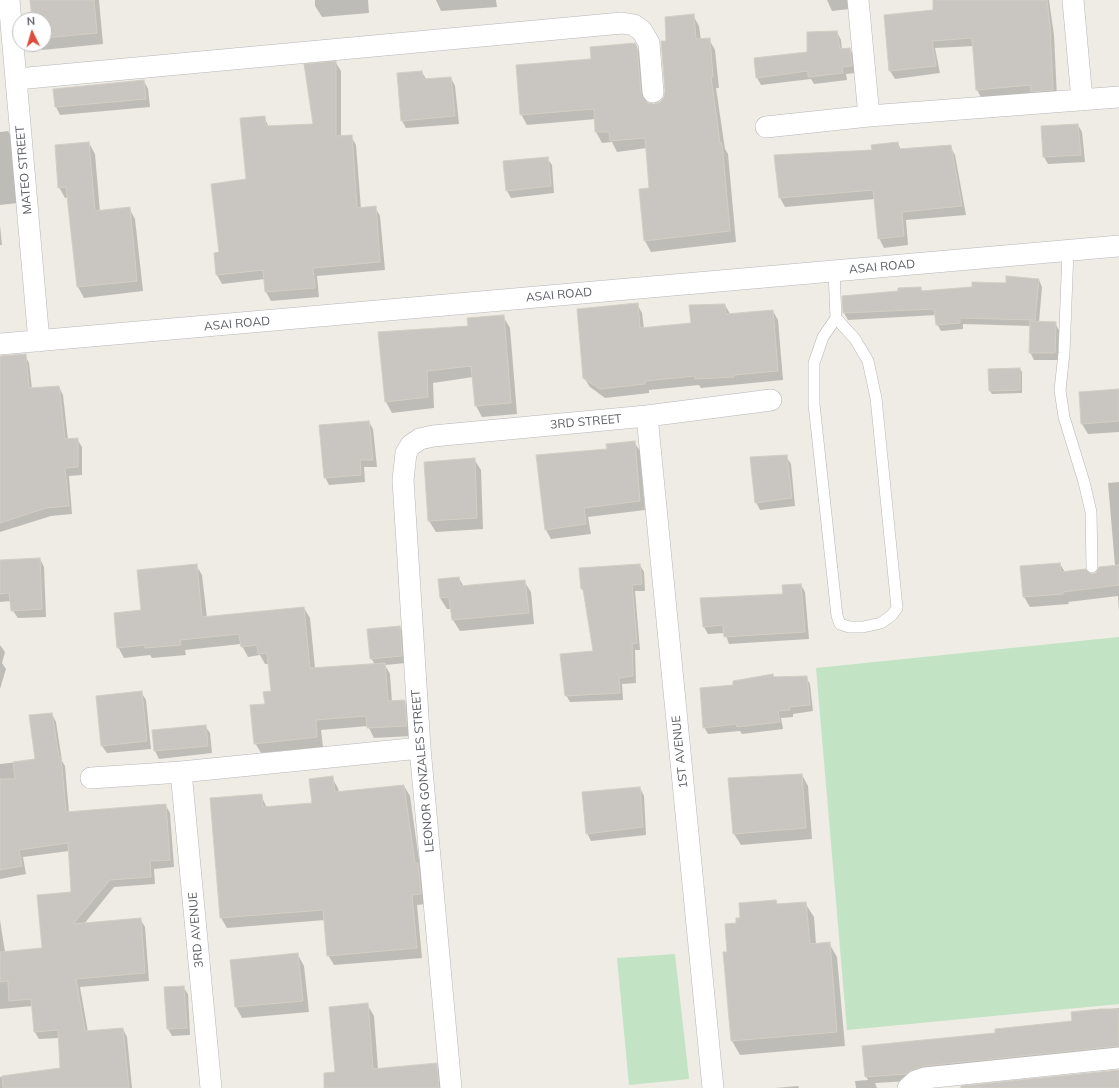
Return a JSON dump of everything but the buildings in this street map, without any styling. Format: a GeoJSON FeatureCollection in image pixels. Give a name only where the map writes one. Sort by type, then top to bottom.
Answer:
{"type":"FeatureCollection","features":[{"type":"Feature","properties":{"kind":"street","name":"MATEO STREET"},"geometry":{"type":"LineString","coordinates":[[9,0],[39,341]]}},
{"type":"Feature","properties":{"kind":"street"},"geometry":{"type":"LineString","coordinates":[[858,0],[869,116]]}},
{"type":"Feature","properties":{"kind":"street"},"geometry":{"type":"LineString","coordinates":[[1072,0],[1082,100]]}},
{"type":"Feature","properties":{"kind":"street"},"geometry":{"type":"LineString","coordinates":[[17,79],[622,23],[634,25],[642,31],[648,42],[653,92]]}},
{"type":"Feature","properties":{"kind":"street"},"geometry":{"type":"LineString","coordinates":[[766,127],[869,116],[1119,97]]}},
{"type":"Feature","properties":{"kind":"street","name":"ASAI ROAD"},"geometry":{"type":"LineString","coordinates":[[0,344],[1119,246]]}},
{"type":"Feature","properties":{"kind":"street","name":"3RD STREET"},"geometry":{"type":"LineString","coordinates":[[406,453],[411,445],[420,439],[433,436],[647,416],[771,400]]}},
{"type":"Feature","properties":{"kind":"street","name":"1ST AVENUE"},"geometry":{"type":"LineString","coordinates":[[647,416],[713,1088]]}},
{"type":"Feature","properties":{"kind":"street","name":"LEONOR GONZALES STREET"},"geometry":{"type":"LineString","coordinates":[[406,453],[403,480],[420,748],[451,1088]]}},
{"type":"Feature","properties":{"kind":"street"},"geometry":{"type":"LineString","coordinates":[[92,778],[181,772],[420,748]]}},
{"type":"Feature","properties":{"kind":"street","name":"3RD AVENUE"},"geometry":{"type":"LineString","coordinates":[[181,772],[211,1088]]}},
{"type":"Feature","properties":{"kind":"street"},"geometry":{"type":"LineString","coordinates":[[908,1088],[916,1080],[926,1078],[1119,1058]]}},
{"type":"Feature","properties":{"kind":"lane"},"geometry":{"type":"LineString","coordinates":[[1068,251],[1064,353],[1060,390],[1064,417],[1084,482],[1091,512],[1092,567]]}},
{"type":"Feature","properties":{"kind":"lane"},"geometry":{"type":"LineString","coordinates":[[834,271],[836,318],[823,338],[814,363],[814,404],[837,616],[840,624],[849,627],[863,627],[881,623],[892,615],[897,608],[876,398],[868,361],[854,339],[836,318]]}},
{"type":"Feature","properties":{"kind":"green space"},"geometry":{"type":"Polygon","coordinates":[[[1119,637],[1119,1004],[847,1030],[816,668],[1119,637]]]}},
{"type":"Feature","properties":{"kind":"green space"},"geometry":{"type":"Polygon","coordinates":[[[675,954],[689,1079],[629,1085],[617,958],[675,954]]]}}]}
